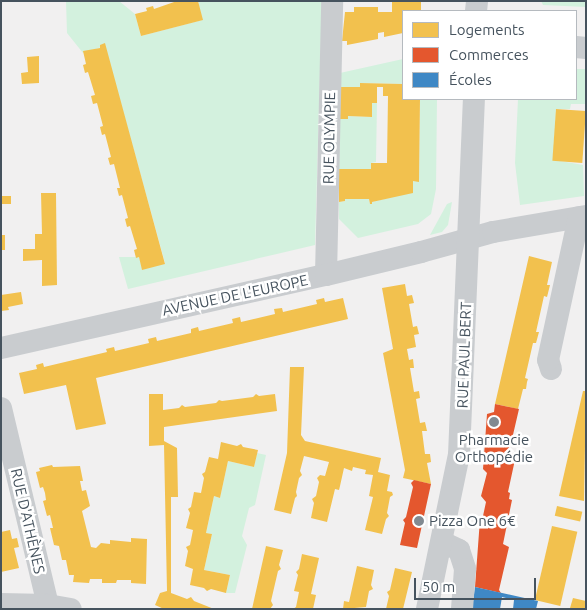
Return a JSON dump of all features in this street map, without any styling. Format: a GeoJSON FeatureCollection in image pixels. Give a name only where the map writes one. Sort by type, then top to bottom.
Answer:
{"type":"FeatureCollection","features":[{"type":"Feature","properties":{"kind":"street","name":"RUE OLYMPIE"},"geometry":{"type":"LineString","coordinates":[[326,275],[332,1]]}},
{"type":"Feature","properties":{"kind":"street","name":"RUE PAUL BERT"},"geometry":{"type":"LineString","coordinates":[[427,609],[459,455],[474,100]]}},
{"type":"Feature","properties":{"kind":"street","name":"AVENUE DE L'EUROPE"},"geometry":{"type":"LineString","coordinates":[[1,348],[326,275],[493,232],[582,217]]}},
{"type":"Feature","properties":{"kind":"street"},"geometry":{"type":"LineString","coordinates":[[551,369],[548,360],[576,277],[582,217]]}},
{"type":"Feature","properties":{"kind":"street","name":"RUE D'ATHÈNES"},"geometry":{"type":"LineString","coordinates":[[1,408],[61,608]]}},
{"type":"Feature","properties":{"kind":"street"},"geometry":{"type":"LineString","coordinates":[[442,542],[458,550],[465,569],[462,609]]}},
{"type":"Feature","properties":{"kind":"street"},"geometry":{"type":"LineString","coordinates":[[1,604],[61,608]]}},
{"type":"Feature","properties":{"kind":"green space"},"geometry":{"type":"Polygon","coordinates":[[[66,1],[119,1],[135,14],[141,36],[202,20],[198,1],[322,1],[315,245],[128,289],[119,257],[139,257],[143,269],[165,263],[105,46],[83,53],[67,33],[66,1]]]}},
{"type":"Feature","properties":{"kind":"green space"},"geometry":{"type":"Polygon","coordinates":[[[541,1],[586,1],[586,7],[543,5],[541,1]]]}},
{"type":"Feature","properties":{"kind":"green space"},"geometry":{"type":"Polygon","coordinates":[[[402,59],[402,84],[360,83],[360,87],[340,87],[340,73],[402,59]]]}},
{"type":"Feature","properties":{"kind":"green space"},"geometry":{"type":"Polygon","coordinates":[[[577,69],[586,69],[586,104],[571,104],[570,109],[556,109],[555,160],[583,165],[584,196],[520,205],[515,163],[518,100],[577,100],[577,69]]]}},
{"type":"Feature","properties":{"kind":"green space"},"geometry":{"type":"Polygon","coordinates":[[[420,100],[437,100],[436,189],[431,214],[418,224],[358,238],[339,219],[339,202],[345,201],[345,199],[369,199],[370,204],[372,204],[372,202],[412,192],[413,181],[419,181],[420,100]]]}},
{"type":"Feature","properties":{"kind":"green space"},"geometry":{"type":"Polygon","coordinates":[[[372,103],[377,103],[376,162],[371,163],[371,169],[339,169],[340,119],[348,119],[348,116],[372,117],[372,103]]]}},
{"type":"Feature","properties":{"kind":"green space"},"geometry":{"type":"Polygon","coordinates":[[[452,202],[448,225],[442,232],[430,235],[447,204],[452,202]]]}},
{"type":"Feature","properties":{"kind":"green space"},"geometry":{"type":"Polygon","coordinates":[[[257,453],[266,455],[255,505],[249,508],[242,536],[247,545],[235,593],[226,593],[230,575],[204,570],[212,534],[206,533],[214,496],[220,498],[228,461],[254,467],[257,453]]]}},
{"type":"Feature","properties":{"kind":"building: Logements"},"geometry":{"type":"Polygon","coordinates":[[[177,1],[198,1],[203,20],[141,36],[135,14],[147,11],[146,8],[153,6],[154,9],[177,1]]]}},
{"type":"Feature","properties":{"kind":"building: Logements"},"geometry":{"type":"Polygon","coordinates":[[[392,1],[421,1],[421,10],[402,10],[402,33],[384,37],[384,32],[378,33],[378,39],[347,45],[347,41],[342,41],[345,12],[354,12],[354,7],[378,7],[378,12],[392,12],[392,1]]]}},
{"type":"Feature","properties":{"kind":"building: Logements"},"geometry":{"type":"Polygon","coordinates":[[[105,43],[165,264],[142,270],[139,257],[136,258],[134,250],[137,249],[130,226],[127,227],[125,219],[128,218],[122,195],[119,196],[117,188],[120,188],[114,164],[110,165],[108,158],[111,157],[105,134],[102,135],[100,127],[103,126],[97,103],[93,104],[91,96],[95,95],[88,72],[85,73],[83,65],[86,64],[83,51],[100,48],[100,45],[105,43]]]}},
{"type":"Feature","properties":{"kind":"building: Logements"},"geometry":{"type":"Polygon","coordinates":[[[39,56],[39,83],[22,84],[21,73],[28,72],[27,57],[39,56]]]}},
{"type":"Feature","properties":{"kind":"building: Logements"},"geometry":{"type":"Polygon","coordinates":[[[360,83],[402,84],[402,100],[420,100],[419,182],[413,181],[413,193],[372,202],[372,204],[370,204],[369,199],[345,199],[345,201],[339,202],[339,169],[371,169],[371,163],[387,163],[388,96],[383,96],[383,87],[377,87],[377,103],[372,103],[372,117],[348,116],[348,119],[340,119],[340,87],[360,87],[360,83]]]}},
{"type":"Feature","properties":{"kind":"building: Logements"},"geometry":{"type":"Polygon","coordinates":[[[556,109],[586,111],[582,163],[552,161],[556,109]]]}},
{"type":"Feature","properties":{"kind":"building: Logements"},"geometry":{"type":"Polygon","coordinates":[[[41,193],[56,193],[57,285],[42,286],[42,260],[23,261],[23,249],[35,249],[35,234],[42,234],[41,193]]]}},
{"type":"Feature","properties":{"kind":"building: Logements"},"geometry":{"type":"Polygon","coordinates":[[[1,196],[11,196],[11,204],[1,204],[1,196]]]}},
{"type":"Feature","properties":{"kind":"building: Logements"},"geometry":{"type":"Polygon","coordinates":[[[1,235],[5,235],[5,250],[1,250],[1,235]]]}},
{"type":"Feature","properties":{"kind":"building: Logements"},"geometry":{"type":"Polygon","coordinates":[[[529,256],[552,262],[547,285],[550,285],[547,297],[544,296],[536,332],[539,332],[536,343],[533,343],[525,378],[528,379],[526,389],[523,389],[518,409],[495,404],[529,256]]]}},
{"type":"Feature","properties":{"kind":"building: Logements"},"geometry":{"type":"Polygon","coordinates":[[[405,284],[407,296],[412,295],[414,303],[409,304],[413,327],[417,326],[419,334],[414,335],[416,347],[407,349],[409,360],[413,359],[414,368],[410,368],[414,392],[419,391],[420,398],[416,399],[420,423],[425,422],[427,431],[422,431],[425,454],[430,454],[431,462],[427,463],[431,484],[403,478],[405,470],[383,353],[393,349],[382,288],[405,284]]]}},
{"type":"Feature","properties":{"kind":"building: Logements"},"geometry":{"type":"Polygon","coordinates":[[[21,292],[23,304],[8,307],[9,310],[1,311],[1,295],[21,292]]]}},
{"type":"Feature","properties":{"kind":"building: Logements"},"geometry":{"type":"Polygon","coordinates":[[[324,298],[325,302],[343,298],[348,319],[96,378],[106,424],[76,430],[66,385],[24,394],[19,373],[37,369],[36,365],[43,363],[44,367],[107,352],[106,349],[114,347],[115,351],[149,343],[148,339],[156,337],[157,341],[191,333],[191,329],[198,327],[199,331],[233,323],[232,319],[240,317],[241,322],[275,314],[274,309],[282,308],[283,312],[317,304],[316,300],[324,298]]]}},
{"type":"Feature","properties":{"kind":"building: Logements"},"geometry":{"type":"Polygon","coordinates":[[[290,367],[304,367],[301,435],[305,441],[381,458],[378,472],[390,475],[387,491],[392,492],[393,495],[390,497],[387,513],[389,516],[386,519],[382,534],[365,530],[373,497],[369,496],[373,475],[365,474],[366,470],[353,467],[352,471],[344,468],[339,490],[335,489],[327,522],[311,518],[314,503],[312,499],[316,496],[319,482],[317,478],[320,475],[325,476],[329,462],[304,456],[300,471],[302,475],[299,478],[297,496],[291,514],[274,510],[287,453],[290,367]]]}},
{"type":"Feature","properties":{"kind":"building: Logements"},"geometry":{"type":"Polygon","coordinates":[[[583,391],[586,391],[584,501],[559,496],[583,391]]]}},
{"type":"Feature","properties":{"kind":"building: Logements"},"geometry":{"type":"Polygon","coordinates":[[[149,394],[163,394],[163,410],[179,408],[182,405],[185,407],[216,403],[219,400],[253,397],[256,394],[259,396],[275,394],[277,411],[164,427],[164,441],[177,448],[178,497],[171,497],[171,593],[187,599],[191,597],[194,601],[214,609],[164,609],[155,605],[160,593],[167,591],[164,445],[149,446],[149,394]]]}},
{"type":"Feature","properties":{"kind":"building: Logements"},"geometry":{"type":"Polygon","coordinates":[[[221,442],[237,446],[241,444],[243,447],[258,450],[254,467],[228,461],[220,498],[214,496],[206,533],[212,534],[204,570],[230,575],[226,593],[211,589],[207,591],[204,588],[190,585],[193,569],[185,566],[188,551],[186,547],[190,545],[193,530],[186,528],[190,513],[188,509],[191,507],[194,492],[201,493],[204,478],[202,474],[205,472],[209,457],[218,459],[221,442]]]}},
{"type":"Feature","properties":{"kind":"building: Logements"},"geometry":{"type":"Polygon","coordinates":[[[52,465],[53,467],[80,466],[83,481],[80,481],[82,491],[86,490],[90,506],[82,511],[91,547],[96,548],[101,543],[110,544],[110,540],[131,542],[131,538],[147,539],[146,584],[131,583],[131,580],[102,583],[102,579],[90,579],[89,583],[73,582],[74,575],[69,575],[66,560],[62,560],[59,546],[54,545],[50,528],[53,528],[50,515],[47,516],[43,501],[46,500],[45,493],[43,487],[40,488],[36,472],[40,471],[39,468],[52,465]]]}},
{"type":"Feature","properties":{"kind":"building: Logements"},"geometry":{"type":"Polygon","coordinates":[[[557,506],[582,512],[580,522],[555,516],[557,506]]]}},
{"type":"Feature","properties":{"kind":"building: Logements"},"geometry":{"type":"Polygon","coordinates":[[[552,526],[577,532],[560,606],[535,600],[552,526]]]}},
{"type":"Feature","properties":{"kind":"building: Logements"},"geometry":{"type":"Polygon","coordinates":[[[10,530],[12,539],[17,538],[19,547],[14,548],[19,568],[1,572],[1,532],[10,530]]]}},
{"type":"Feature","properties":{"kind":"building: Logements"},"geometry":{"type":"Polygon","coordinates":[[[266,546],[283,550],[279,565],[281,569],[278,571],[271,601],[273,605],[270,609],[252,609],[266,546]]]}},
{"type":"Feature","properties":{"kind":"building: Logements"},"geometry":{"type":"Polygon","coordinates":[[[302,554],[319,558],[311,594],[316,595],[313,609],[293,609],[296,607],[299,592],[294,591],[298,575],[296,572],[299,569],[302,554]]]}},
{"type":"Feature","properties":{"kind":"building: Logements"},"geometry":{"type":"Polygon","coordinates":[[[357,566],[374,570],[371,585],[373,589],[369,591],[366,607],[343,609],[344,601],[349,602],[357,566]]]}},
{"type":"Feature","properties":{"kind":"building: Logements"},"geometry":{"type":"Polygon","coordinates":[[[395,568],[412,572],[403,609],[386,609],[389,596],[387,592],[390,590],[395,568]]]}},
{"type":"Feature","properties":{"kind":"building: Logements"},"geometry":{"type":"Polygon","coordinates":[[[573,598],[586,601],[586,609],[570,608],[573,598]]]}},
{"type":"Feature","properties":{"kind":"building: Commerces"},"geometry":{"type":"Polygon","coordinates":[[[495,404],[519,409],[509,452],[516,455],[508,492],[510,493],[509,499],[512,500],[503,544],[509,547],[499,590],[501,593],[475,587],[480,519],[483,516],[486,502],[481,496],[487,473],[483,469],[487,414],[494,412],[495,404]]]}},
{"type":"Feature","properties":{"kind":"building: Commerces"},"geometry":{"type":"Polygon","coordinates":[[[414,480],[431,484],[417,548],[400,545],[405,523],[403,520],[406,517],[413,487],[411,483],[414,480]]]}},
{"type":"Feature","properties":{"kind":"building: Écoles"},"geometry":{"type":"Polygon","coordinates":[[[475,587],[538,601],[536,609],[513,609],[514,600],[502,597],[500,609],[472,609],[475,587]]]}},
{"type":"Feature","properties":{"kind":"place","name":"Pharmacie Orthopédie"},"geometry":{"type":"Point","coordinates":[494,422]}},
{"type":"Feature","properties":{"kind":"place","name":"Pizza One 6€"},"geometry":{"type":"Point","coordinates":[419,521]}}]}
